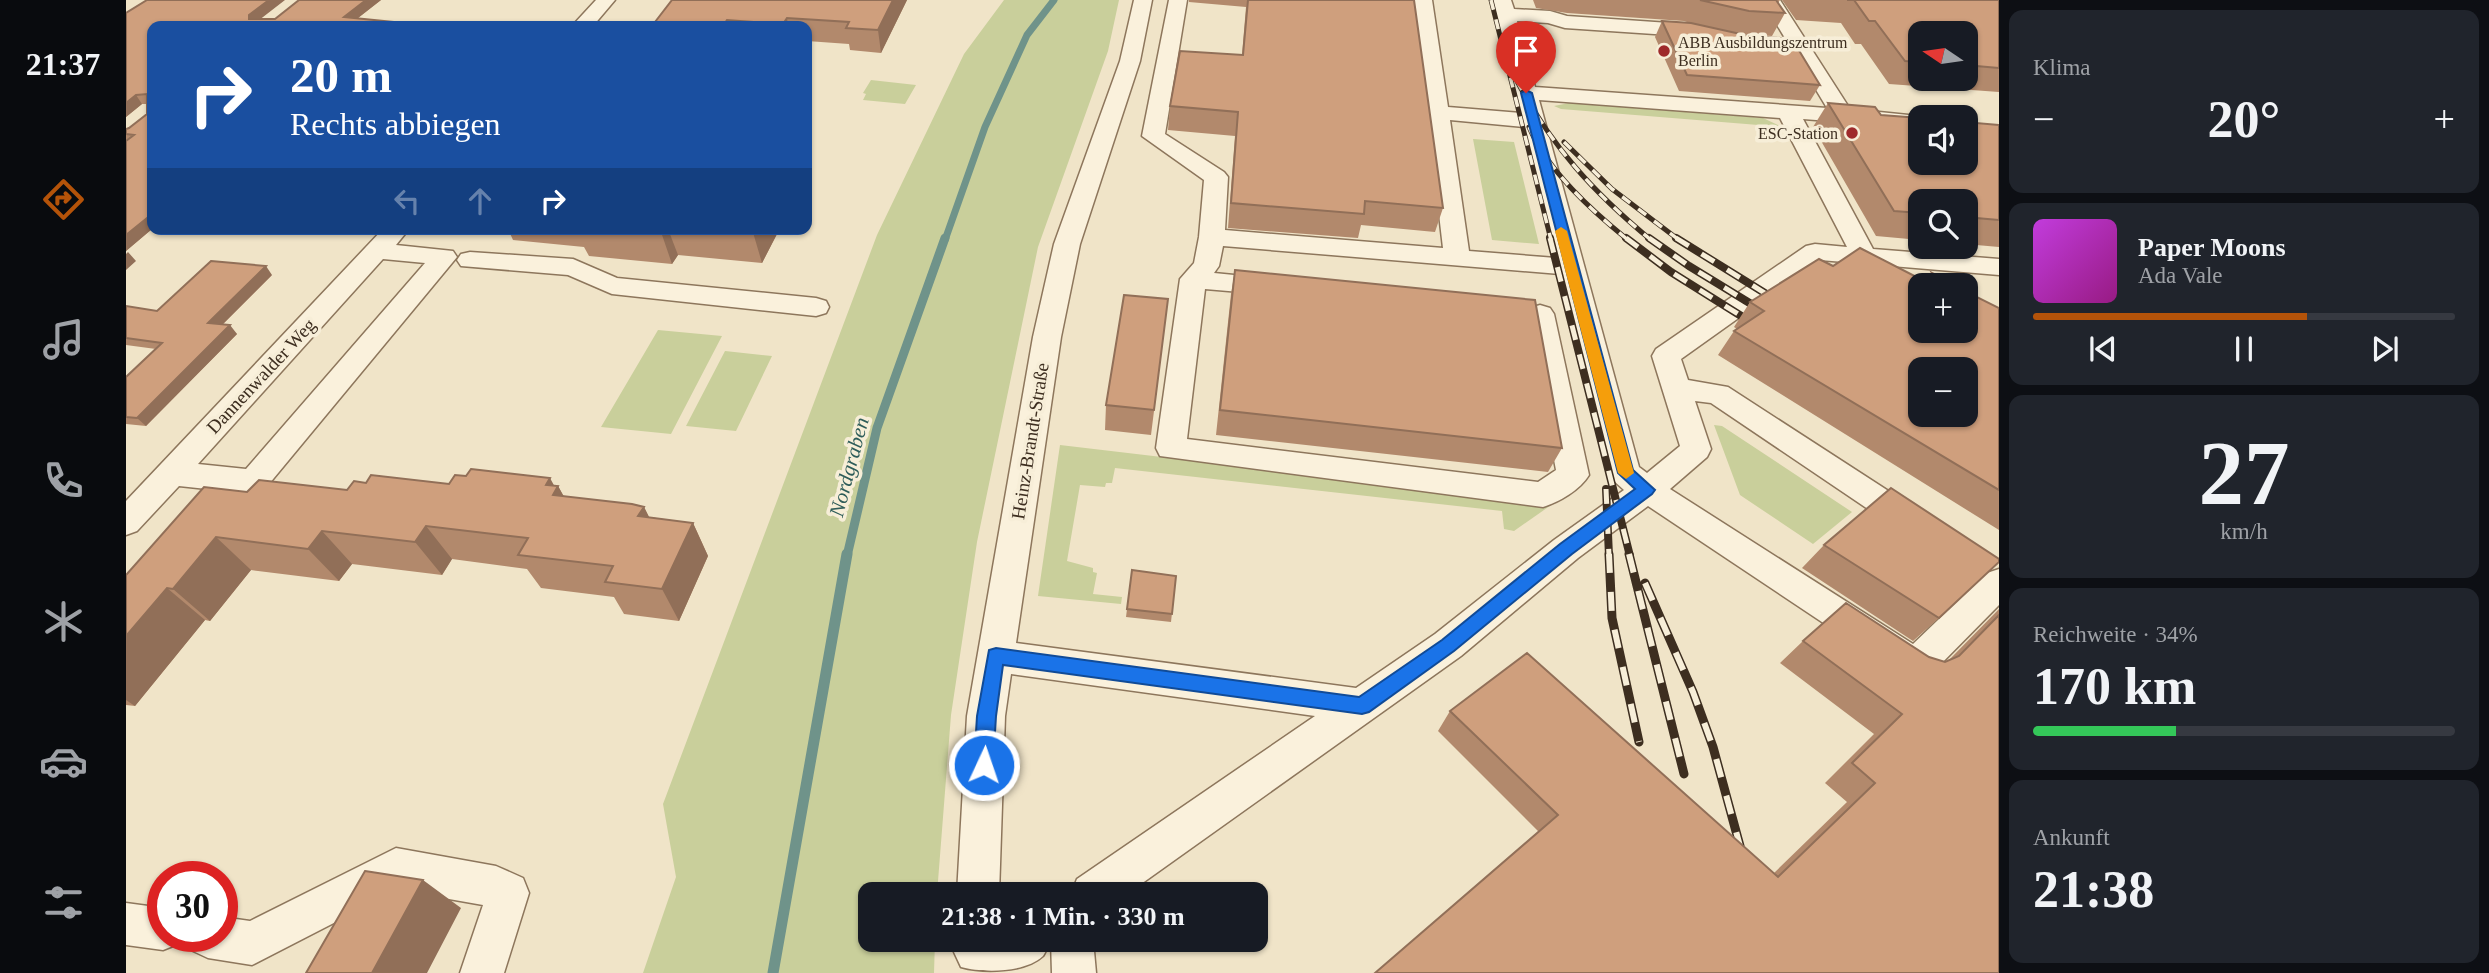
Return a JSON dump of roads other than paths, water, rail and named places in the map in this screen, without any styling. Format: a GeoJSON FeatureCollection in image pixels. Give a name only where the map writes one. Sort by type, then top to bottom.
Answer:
{"type":"FeatureCollection","features":[{"type":"Feature","properties":{"kind":"street"},"geometry":{"type":"LineString","coordinates":[[587,21],[606,0]]}},
{"type":"Feature","properties":{"kind":"street","name":"Heinz-Brandt-Straße"},"geometry":{"type":"LineString","coordinates":[[979,882],[986,716],[1047,337],[1067,244],[1130,61],[1143,0]]}},
{"type":"Feature","properties":{"kind":"street"},"geometry":{"type":"LineString","coordinates":[[1178,0],[1153,136],[1216,177],[1212,237],[1206,266],[1193,279],[1171,448],[1543,495],[1573,475],[1527,313],[1584,318]]}},
{"type":"Feature","properties":{"kind":"street"},"geometry":{"type":"LineString","coordinates":[[1423,0],[1457,257]]}},
{"type":"Feature","properties":{"kind":"street"},"geometry":{"type":"LineString","coordinates":[[1771,0],[1842,114]]}},
{"type":"Feature","properties":{"kind":"street"},"geometry":{"type":"LineString","coordinates":[[1725,40],[1684,30],[1565,22],[1504,7],[1626,473],[1647,490],[1916,665],[1992,576]]}},
{"type":"Feature","properties":{"kind":"street"},"geometry":{"type":"LineString","coordinates":[[1774,45],[1800,47]]}},
{"type":"Feature","properties":{"kind":"street"},"geometry":{"type":"LineString","coordinates":[[1526,93],[1908,120]]}},
{"type":"Feature","properties":{"kind":"street"},"geometry":{"type":"LineString","coordinates":[[1789,111],[1795,128],[1864,255]]}},
{"type":"Feature","properties":{"kind":"street"},"geometry":{"type":"LineString","coordinates":[[1440,113],[1534,121]]}},
{"type":"Feature","properties":{"kind":"street"},"geometry":{"type":"LineString","coordinates":[[1212,237],[1570,267]]}},
{"type":"Feature","properties":{"kind":"street"},"geometry":{"type":"LineString","coordinates":[[172,473],[253,482],[444,257],[387,240]]}},
{"type":"Feature","properties":{"kind":"street","name":"Dannenwalder Weg"},"geometry":{"type":"LineString","coordinates":[[126,522],[387,240]]}},
{"type":"Feature","properties":{"kind":"street"},"geometry":{"type":"LineString","coordinates":[[1109,882],[1448,645],[1566,549],[1647,490],[1696,449],[1666,356],[1815,252],[1999,267]]}},
{"type":"Feature","properties":{"kind":"street"},"geometry":{"type":"LineString","coordinates":[[470,260],[573,267],[612,286],[816,306]]}},
{"type":"Feature","properties":{"kind":"street"},"geometry":{"type":"LineString","coordinates":[[1193,279],[1301,290]]}},
{"type":"Feature","properties":{"kind":"street"},"geometry":{"type":"LineString","coordinates":[[1677,389],[1717,394],[1931,536]]}},
{"type":"Feature","properties":{"kind":"street"},"geometry":{"type":"LineString","coordinates":[[996,656],[1362,706]]}},
{"type":"Feature","properties":{"kind":"street"},"geometry":{"type":"LineString","coordinates":[[238,941],[252,943],[396,869],[496,887],[508,893],[482,973]]}},
{"type":"Feature","properties":{"kind":"street"},"geometry":{"type":"LineString","coordinates":[[126,924],[147,927]]}},
{"type":"Feature","properties":{"kind":"street"},"geometry":{"type":"LineString","coordinates":[[1073,952],[1074,973]]}},
{"type":"Feature","properties":{"kind":"waterway","name":"Nordgraben"},"geometry":{"type":"LineString","coordinates":[[945,240],[985,127],[1027,35],[1054,0]]}},
{"type":"Feature","properties":{"kind":"waterway","name":"Nordgraben"},"geometry":{"type":"LineString","coordinates":[[847,556],[877,428],[945,238]]}},
{"type":"Feature","properties":{"kind":"waterway","name":"Nordgraben"},"geometry":{"type":"LineString","coordinates":[[773,973],[847,554]]}},
{"type":"Feature","properties":{"kind":"railway"},"geometry":{"type":"LineString","coordinates":[[1491,0],[1551,240]]}},
{"type":"Feature","properties":{"kind":"railway"},"geometry":{"type":"LineString","coordinates":[[1517,81],[1530,105],[1575,167],[1651,240]]}},
{"type":"Feature","properties":{"kind":"railway"},"geometry":{"type":"LineString","coordinates":[[1529,127],[1547,159],[1572,189],[1628,240]]}},
{"type":"Feature","properties":{"kind":"railway"},"geometry":{"type":"LineString","coordinates":[[1564,142],[1612,189],[1678,239]]}},
{"type":"Feature","properties":{"kind":"railway"},"geometry":{"type":"LineString","coordinates":[[1550,238],[1630,556]]}},
{"type":"Feature","properties":{"kind":"railway"},"geometry":{"type":"LineString","coordinates":[[1626,238],[1671,272],[1746,319]]}},
{"type":"Feature","properties":{"kind":"railway"},"geometry":{"type":"LineString","coordinates":[[1649,238],[1761,310]]}},
{"type":"Feature","properties":{"kind":"railway"},"geometry":{"type":"LineString","coordinates":[[1678,239],[1776,300]]}},
{"type":"Feature","properties":{"kind":"railway"},"geometry":{"type":"LineString","coordinates":[[1606,489],[1609,556]]}},
{"type":"Feature","properties":{"kind":"railway"},"geometry":{"type":"LineString","coordinates":[[1609,554],[1612,618],[1639,742]]}},
{"type":"Feature","properties":{"kind":"railway"},"geometry":{"type":"LineString","coordinates":[[1629,554],[1684,774]]}},
{"type":"Feature","properties":{"kind":"railway"},"geometry":{"type":"LineString","coordinates":[[1645,583],[1693,692],[1713,747],[1740,846]]}},
{"type":"Feature","properties":{"kind":"place","name":"ABB Ausbildungszentrum Berlin"},"geometry":{"type":"Point","coordinates":[1664,51]}},
{"type":"Feature","properties":{"kind":"place","name":"ESC-Station"},"geometry":{"type":"Point","coordinates":[1852,133]}}]}
